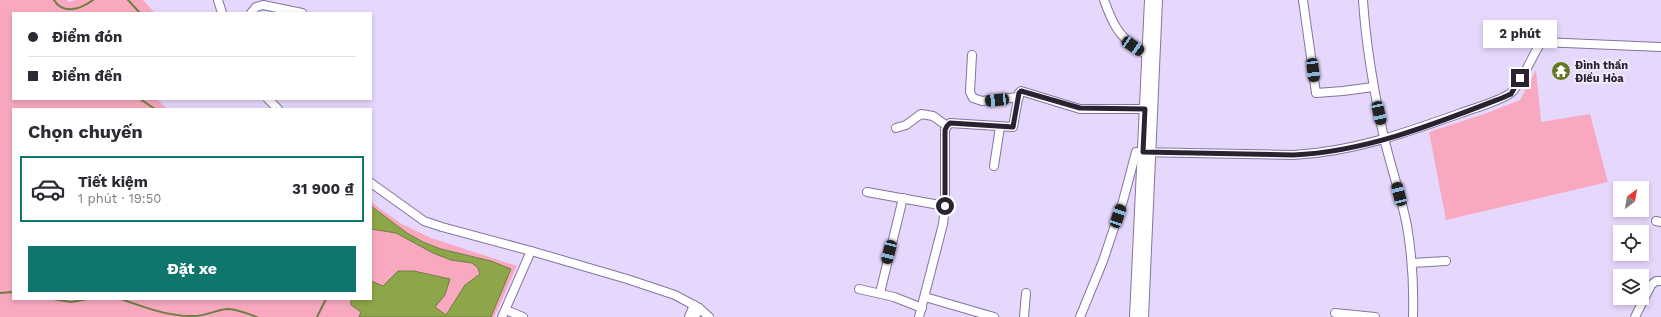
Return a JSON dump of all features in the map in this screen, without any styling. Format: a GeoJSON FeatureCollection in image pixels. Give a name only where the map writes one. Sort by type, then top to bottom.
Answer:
{"type":"FeatureCollection","features":[{"type":"Feature","properties":{"kind":"main road"},"geometry":{"type":"LineString","coordinates":[[1150,0],[1151,56]]}},
{"type":"Feature","properties":{"kind":"main road"},"geometry":{"type":"LineString","coordinates":[[1135,317],[1151,56],[1157,0]]}},
{"type":"Feature","properties":{"kind":"main road"},"geometry":{"type":"LineString","coordinates":[[1143,317],[1146,152]]}},
{"type":"Feature","properties":{"kind":"street"},"geometry":{"type":"LineString","coordinates":[[218,0],[222,12]]}},
{"type":"Feature","properties":{"kind":"street"},"geometry":{"type":"LineString","coordinates":[[1104,0],[1118,33],[1124,39],[1151,56]]}},
{"type":"Feature","properties":{"kind":"street"},"geometry":{"type":"LineString","coordinates":[[1303,0],[1316,93],[1374,87]]}},
{"type":"Feature","properties":{"kind":"street"},"geometry":{"type":"LineString","coordinates":[[1363,0],[1364,25],[1374,87],[1406,226],[1412,263],[1413,317]]}},
{"type":"Feature","properties":{"kind":"street"},"geometry":{"type":"LineString","coordinates":[[252,12],[256,7],[263,5],[297,12]]}},
{"type":"Feature","properties":{"kind":"street"},"geometry":{"type":"LineString","coordinates":[[1080,317],[1104,261],[1136,152],[1308,155],[1341,150],[1385,140],[1471,110],[1511,94],[1541,42],[1661,47]]}},
{"type":"Feature","properties":{"kind":"street"},"geometry":{"type":"LineString","coordinates":[[972,55],[970,92],[973,98],[982,101],[1019,97]]}},
{"type":"Feature","properties":{"kind":"street"},"geometry":{"type":"LineString","coordinates":[[919,317],[942,234],[945,206],[945,130],[950,123],[1013,127],[1021,91],[1080,108],[1148,108]]}},
{"type":"Feature","properties":{"kind":"street"},"geometry":{"type":"LineString","coordinates":[[269,100],[277,108]]}},
{"type":"Feature","properties":{"kind":"street"},"geometry":{"type":"LineString","coordinates":[[896,128],[906,126],[921,114],[933,116],[947,126]]}},
{"type":"Feature","properties":{"kind":"street"},"geometry":{"type":"LineString","coordinates":[[994,166],[1000,127]]}},
{"type":"Feature","properties":{"kind":"street"},"geometry":{"type":"LineString","coordinates":[[372,184],[424,221],[626,278],[675,295],[697,306],[709,317]]}},
{"type":"Feature","properties":{"kind":"street"},"geometry":{"type":"LineString","coordinates":[[868,192],[945,206]]}},
{"type":"Feature","properties":{"kind":"street"},"geometry":{"type":"LineString","coordinates":[[880,293],[902,198]]}},
{"type":"Feature","properties":{"kind":"street"},"geometry":{"type":"LineString","coordinates":[[523,317],[504,313],[531,251]]}},
{"type":"Feature","properties":{"kind":"street"},"geometry":{"type":"LineString","coordinates":[[1412,263],[1446,261]]}},
{"type":"Feature","properties":{"kind":"street"},"geometry":{"type":"LineString","coordinates":[[1634,317],[1651,285],[1656,281],[1661,281]]}},
{"type":"Feature","properties":{"kind":"street"},"geometry":{"type":"LineString","coordinates":[[859,288],[880,293],[922,308]]}},
{"type":"Feature","properties":{"kind":"street"},"geometry":{"type":"LineString","coordinates":[[1024,317],[1026,293]]}},
{"type":"Feature","properties":{"kind":"street"},"geometry":{"type":"LineString","coordinates":[[925,297],[994,317]]}},
{"type":"Feature","properties":{"kind":"street"},"geometry":{"type":"LineString","coordinates":[[689,317],[697,306]]}},
{"type":"Feature","properties":{"kind":"street"},"geometry":{"type":"LineString","coordinates":[[695,317],[697,306]]}},
{"type":"Feature","properties":{"kind":"street"},"geometry":{"type":"LineString","coordinates":[[1335,313],[1352,316],[1375,317]]}},
{"type":"Feature","properties":{"kind":"shaded area"},"geometry":{"type":"Polygon","coordinates":[[[0,0],[67,0],[69,2],[76,0],[143,0],[154,12],[12,12],[12,100],[157,100],[167,108],[12,108],[12,300],[372,300],[372,203],[400,223],[431,238],[517,266],[494,317],[0,317],[0,0]]]}},
{"type":"Feature","properties":{"kind":"shaded area"},"geometry":{"type":"Polygon","coordinates":[[[1536,70],[1541,122],[1590,114],[1608,182],[1446,220],[1429,132],[1487,113],[1520,100],[1536,70]]]}},
{"type":"Feature","properties":{"kind":"shaded area"},"geometry":{"type":"Polygon","coordinates":[[[372,207],[407,233],[423,242],[441,249],[491,261],[511,269],[491,317],[359,317],[361,312],[351,305],[351,300],[372,300],[372,281],[383,286],[398,271],[414,271],[450,279],[445,295],[435,307],[446,315],[465,285],[480,274],[478,268],[472,263],[451,260],[433,253],[396,233],[372,229],[372,207]]]}},
{"type":"Feature","properties":{"kind":"waterway"},"geometry":{"type":"LineString","coordinates":[[54,0],[62,8],[67,9],[78,8],[93,0]]}},
{"type":"Feature","properties":{"kind":"waterway"},"geometry":{"type":"LineString","coordinates":[[128,0],[139,12]]}},
{"type":"Feature","properties":{"kind":"waterway"},"geometry":{"type":"LineString","coordinates":[[142,100],[154,108]]}},
{"type":"Feature","properties":{"kind":"waterway"},"geometry":{"type":"LineString","coordinates":[[0,293],[12,292]]}},
{"type":"Feature","properties":{"kind":"waterway"},"geometry":{"type":"LineString","coordinates":[[59,300],[71,302],[82,300]]}},
{"type":"Feature","properties":{"kind":"waterway"},"geometry":{"type":"LineString","coordinates":[[124,300],[157,311],[175,315],[198,316],[231,309],[257,317]]}},
{"type":"Feature","properties":{"kind":"waterway"},"geometry":{"type":"LineString","coordinates":[[317,317],[326,300]]}},
{"type":"Feature","properties":{"kind":"place","name":"Đình thần Điều Hòa"},"geometry":{"type":"Point","coordinates":[1561,71]}},
{"type":"Feature","properties":{"kind":"route"},"geometry":{"type":"LineString","coordinates":[[945,206],[945,130],[947,126],[950,123],[1013,127],[1019,93],[1021,91],[1089,110],[1145,109],[1143,152],[1168,151],[1250,155],[1293,155],[1316,154],[1341,150],[1385,140],[1471,110],[1511,94],[1520,78]]}}]}
